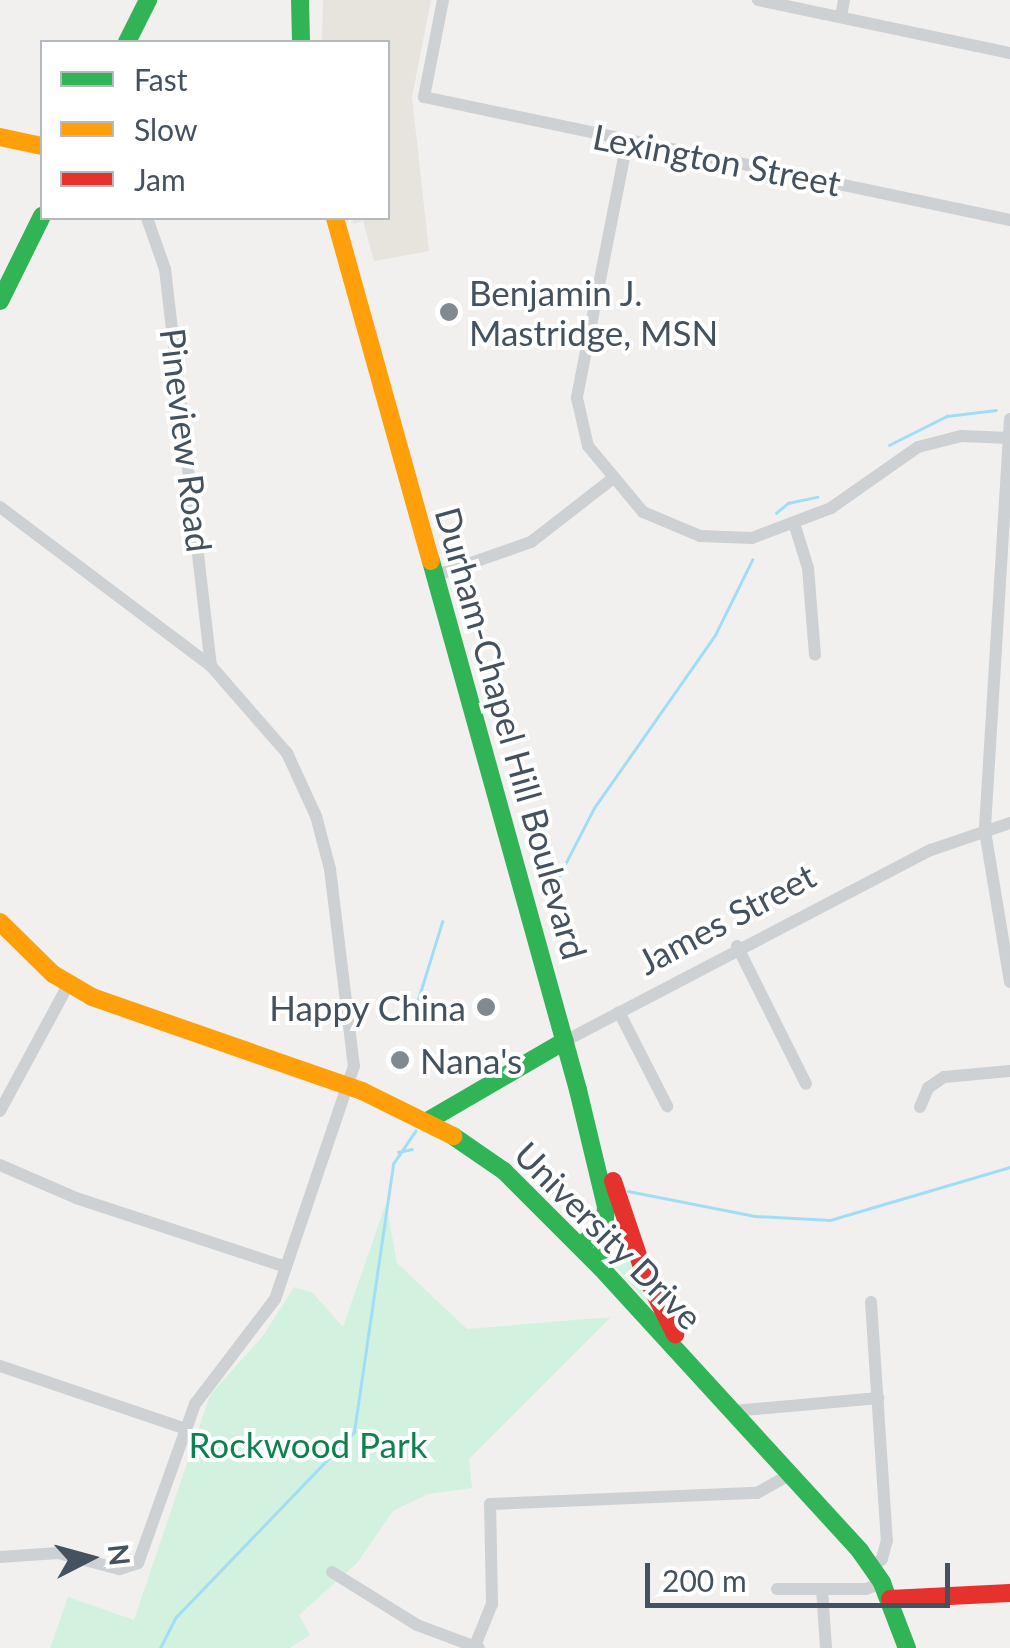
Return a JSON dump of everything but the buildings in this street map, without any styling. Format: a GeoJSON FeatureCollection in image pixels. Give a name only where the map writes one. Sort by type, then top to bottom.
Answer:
{"type":"FeatureCollection","features":[{"type":"Feature","properties":{"kind":"main road"},"geometry":{"type":"LineString","coordinates":[[128,40],[148,0]]}},
{"type":"Feature","properties":{"kind":"main road"},"geometry":{"type":"LineString","coordinates":[[300,0],[300,40]]}},
{"type":"Feature","properties":{"kind":"main road"},"geometry":{"type":"LineString","coordinates":[[0,137],[40,146]]}},
{"type":"Feature","properties":{"kind":"main road"},"geometry":{"type":"LineString","coordinates":[[0,301],[40,220]]}},
{"type":"Feature","properties":{"kind":"main road","name":"Durham-Chapel Hill Boulevard"},"geometry":{"type":"LineString","coordinates":[[336,220],[566,1041],[605,1200],[601,1268]]}},
{"type":"Feature","properties":{"kind":"main road","name":"University Drive"},"geometry":{"type":"LineString","coordinates":[[0,922],[68,985],[348,1086],[429,1120],[504,1172],[601,1268],[791,1474],[881,1583],[907,1648]]}},
{"type":"Feature","properties":{"kind":"main road","name":"James Street"},"geometry":{"type":"LineString","coordinates":[[429,1120],[566,1041]]}},
{"type":"Feature","properties":{"kind":"main road"},"geometry":{"type":"LineString","coordinates":[[578,1090],[652,1290],[692,1366]]}},
{"type":"Feature","properties":{"kind":"main road"},"geometry":{"type":"LineString","coordinates":[[601,1268],[618,1249],[622,1210]]}},
{"type":"Feature","properties":{"kind":"main road"},"geometry":{"type":"LineString","coordinates":[[580,1246],[605,1224]]}},
{"type":"Feature","properties":{"kind":"main road"},"geometry":{"type":"LineString","coordinates":[[881,1583],[1010,1594]]}},
{"type":"Feature","properties":{"kind":"street","name":"Lexington Street"},"geometry":{"type":"LineString","coordinates":[[443,0],[424,97],[1010,220]]}},
{"type":"Feature","properties":{"kind":"street"},"geometry":{"type":"LineString","coordinates":[[758,0],[1010,53]]}},
{"type":"Feature","properties":{"kind":"street"},"geometry":{"type":"LineString","coordinates":[[841,17],[844,0]]}},
{"type":"Feature","properties":{"kind":"street"},"geometry":{"type":"LineString","coordinates":[[627,142],[578,384],[583,432],[611,480],[643,512],[700,536],[741,540],[794,524],[842,501],[918,447],[962,436],[1009,438]]}},
{"type":"Feature","properties":{"kind":"street","name":"Pineview Road"},"geometry":{"type":"LineString","coordinates":[[149,220],[164,268],[211,666]]}},
{"type":"Feature","properties":{"kind":"street"},"geometry":{"type":"LineString","coordinates":[[1010,418],[985,830],[1010,982]]}},
{"type":"Feature","properties":{"kind":"street"},"geometry":{"type":"LineString","coordinates":[[434,576],[531,542],[611,480]]}},
{"type":"Feature","properties":{"kind":"street"},"geometry":{"type":"LineString","coordinates":[[0,507],[211,666],[273,733],[316,816],[340,937],[354,1066],[267,1312],[206,1385],[186,1428],[143,1556],[134,1566],[58,1553],[0,1557]]}},
{"type":"Feature","properties":{"kind":"street"},"geometry":{"type":"LineString","coordinates":[[794,524],[809,574],[807,614],[814,655]]}},
{"type":"Feature","properties":{"kind":"street","name":"James Street"},"geometry":{"type":"LineString","coordinates":[[566,1041],[738,946],[931,850],[1010,824]]}},
{"type":"Feature","properties":{"kind":"street"},"geometry":{"type":"LineString","coordinates":[[738,946],[806,1084]]}},
{"type":"Feature","properties":{"kind":"street"},"geometry":{"type":"LineString","coordinates":[[0,1110],[68,985]]}},
{"type":"Feature","properties":{"kind":"street"},"geometry":{"type":"LineString","coordinates":[[618,1012],[667,1106]]}},
{"type":"Feature","properties":{"kind":"street"},"geometry":{"type":"LineString","coordinates":[[920,1107],[928,1088],[944,1077],[1010,1071]]}},
{"type":"Feature","properties":{"kind":"street"},"geometry":{"type":"LineString","coordinates":[[0,1165],[76,1198],[286,1267]]}},
{"type":"Feature","properties":{"kind":"street"},"geometry":{"type":"LineString","coordinates":[[777,1589],[822,1590],[881,1583],[887,1540],[871,1302]]}},
{"type":"Feature","properties":{"kind":"street"},"geometry":{"type":"LineString","coordinates":[[0,1366],[186,1428]]}},
{"type":"Feature","properties":{"kind":"street"},"geometry":{"type":"LineString","coordinates":[[733,1411],[878,1398]]}},
{"type":"Feature","properties":{"kind":"street"},"geometry":{"type":"LineString","coordinates":[[332,1572],[402,1618],[476,1648],[492,1604],[490,1504],[756,1494],[791,1474]]}},
{"type":"Feature","properties":{"kind":"street"},"geometry":{"type":"LineString","coordinates":[[822,1590],[826,1648]]}},
{"type":"Feature","properties":{"kind":"shaded area"},"geometry":{"type":"Polygon","coordinates":[[[323,0],[431,0],[412,97],[429,251],[374,261],[363,221],[353,224],[352,220],[390,220],[390,40],[322,40],[323,0]]]}},
{"type":"Feature","properties":{"kind":"green space","name":"Rockwood Park"},"geometry":{"type":"Polygon","coordinates":[[[386,1203],[397,1263],[467,1329],[611,1317],[469,1459],[472,1488],[428,1494],[393,1511],[357,1563],[299,1615],[310,1635],[290,1648],[50,1648],[68,1597],[134,1620],[210,1395],[263,1336],[294,1287],[313,1293],[343,1327],[386,1203]]]}},
{"type":"Feature","properties":{"kind":"green space"},"geometry":{"type":"Polygon","coordinates":[[[628,1240],[657,1314],[615,1266],[628,1240]]]}},
{"type":"Feature","properties":{"kind":"waterway"},"geometry":{"type":"LineString","coordinates":[[889,445],[947,416],[996,410]]}},
{"type":"Feature","properties":{"kind":"waterway"},"geometry":{"type":"LineString","coordinates":[[776,513],[788,503],[817,497]]}},
{"type":"Feature","properties":{"kind":"waterway"},"geometry":{"type":"LineString","coordinates":[[559,876],[594,808],[715,635],[752,560]]}},
{"type":"Feature","properties":{"kind":"waterway"},"geometry":{"type":"LineString","coordinates":[[412,1019],[442,922]]}},
{"type":"Feature","properties":{"kind":"waterway"},"geometry":{"type":"LineString","coordinates":[[160,1648],[176,1617],[354,1432],[393,1164],[415,1131]]}},
{"type":"Feature","properties":{"kind":"waterway"},"geometry":{"type":"LineString","coordinates":[[398,1152],[412,1149]]}},
{"type":"Feature","properties":{"kind":"waterway"},"geometry":{"type":"LineString","coordinates":[[628,1191],[755,1216],[830,1220],[1010,1167]]}},
{"type":"Feature","properties":{"kind":"waterway"},"geometry":{"type":"LineString","coordinates":[[547,1192],[573,1191]]}},
{"type":"Feature","properties":{"kind":"traffic: fast"},"geometry":{"type":"LineString","coordinates":[[128,40],[148,0]]}},
{"type":"Feature","properties":{"kind":"traffic: fast"},"geometry":{"type":"LineString","coordinates":[[300,0],[301,40]]}},
{"type":"Feature","properties":{"kind":"traffic: fast"},"geometry":{"type":"LineString","coordinates":[[0,301],[40,220]]}},
{"type":"Feature","properties":{"kind":"traffic: fast"},"geometry":{"type":"LineString","coordinates":[[431,561],[578,1090],[606,1207],[601,1268]]}},
{"type":"Feature","properties":{"kind":"traffic: fast"},"geometry":{"type":"LineString","coordinates":[[429,1120],[565,1041]]}},
{"type":"Feature","properties":{"kind":"traffic: fast"},"geometry":{"type":"LineString","coordinates":[[453,1136],[504,1171],[601,1268]]}},
{"type":"Feature","properties":{"kind":"traffic: fast"},"geometry":{"type":"LineString","coordinates":[[581,1246],[605,1224]]}},
{"type":"Feature","properties":{"kind":"traffic: fast"},"geometry":{"type":"LineString","coordinates":[[601,1268],[860,1551],[882,1583],[907,1648]]}},
{"type":"Feature","properties":{"kind":"traffic: slow"},"geometry":{"type":"LineString","coordinates":[[0,137],[40,146]]}},
{"type":"Feature","properties":{"kind":"traffic: slow"},"geometry":{"type":"LineString","coordinates":[[336,220],[431,561]]}},
{"type":"Feature","properties":{"kind":"traffic: slow"},"geometry":{"type":"LineString","coordinates":[[0,922],[53,974],[92,997],[362,1091],[453,1136]]}},
{"type":"Feature","properties":{"kind":"traffic: jam"},"geometry":{"type":"LineString","coordinates":[[613,1181],[643,1270],[675,1334]]}},
{"type":"Feature","properties":{"kind":"traffic: jam"},"geometry":{"type":"LineString","coordinates":[[890,1599],[1010,1593]]}},
{"type":"Feature","properties":{"kind":"place","name":"Benjamin J. Mastridge, MSN"},"geometry":{"type":"Point","coordinates":[449,312]}},
{"type":"Feature","properties":{"kind":"place","name":"Happy China"},"geometry":{"type":"Point","coordinates":[486,1007]}},
{"type":"Feature","properties":{"kind":"place","name":"Nana's"},"geometry":{"type":"Point","coordinates":[400,1060]}}]}
